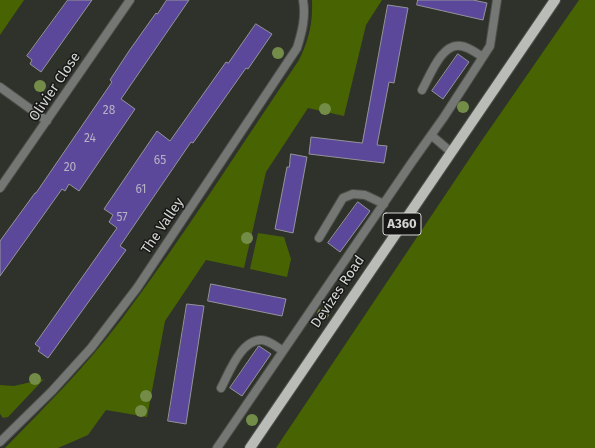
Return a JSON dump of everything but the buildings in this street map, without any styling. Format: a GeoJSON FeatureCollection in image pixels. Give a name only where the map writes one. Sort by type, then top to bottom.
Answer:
{"type":"FeatureCollection","features":[{"type":"Feature","properties":{"kind":"main road","name":"Devizes Road"},"geometry":{"type":"LineString","coordinates":[[250,448],[555,0]]}},
{"type":"Feature","properties":{"kind":"street","name":"Olivier Close"},"geometry":{"type":"LineString","coordinates":[[0,188],[130,0]]}},
{"type":"Feature","properties":{"kind":"street","name":"The Valley"},"geometry":{"type":"LineString","coordinates":[[0,442],[52,391],[91,348],[137,288],[297,48],[303,30],[305,11],[303,0]]}},
{"type":"Feature","properties":{"kind":"street"},"geometry":{"type":"LineString","coordinates":[[217,448],[483,58],[490,46],[497,0]]}},
{"type":"Feature","properties":{"kind":"street"},"geometry":{"type":"LineString","coordinates":[[422,90],[442,53],[451,46],[460,45],[470,48],[483,58]]}},
{"type":"Feature","properties":{"kind":"street"},"geometry":{"type":"LineString","coordinates":[[0,87],[47,121]]}},
{"type":"Feature","properties":{"kind":"street"},"geometry":{"type":"LineString","coordinates":[[431,135],[451,152]]}},
{"type":"Feature","properties":{"kind":"street"},"geometry":{"type":"LineString","coordinates":[[319,238],[343,198],[353,194],[365,195],[384,204]]}},
{"type":"Feature","properties":{"kind":"street"},"geometry":{"type":"LineString","coordinates":[[221,388],[243,348],[251,342],[262,340],[272,343],[283,351]]}},
{"type":"Feature","properties":{"kind":"green space"},"geometry":{"type":"Polygon","coordinates":[[[0,0],[24,0],[0,35],[0,0]]]}},
{"type":"Feature","properties":{"kind":"green space"},"geometry":{"type":"Polygon","coordinates":[[[312,0],[382,0],[366,25],[344,116],[308,108],[266,172],[244,268],[206,260],[165,321],[147,417],[106,410],[88,435],[58,448],[5,448],[65,386],[108,337],[189,224],[299,60],[310,31],[312,0]]]}},
{"type":"Feature","properties":{"kind":"green space"},"geometry":{"type":"Polygon","coordinates":[[[579,0],[595,0],[595,448],[276,448],[480,143],[579,0]]]}},
{"type":"Feature","properties":{"kind":"green space"},"geometry":{"type":"Polygon","coordinates":[[[258,233],[284,237],[291,259],[287,277],[250,269],[258,233]]]}},
{"type":"Feature","properties":{"kind":"green space"},"geometry":{"type":"Polygon","coordinates":[[[44,379],[8,417],[3,418],[0,414],[0,385],[14,386],[44,379]]]}}]}
